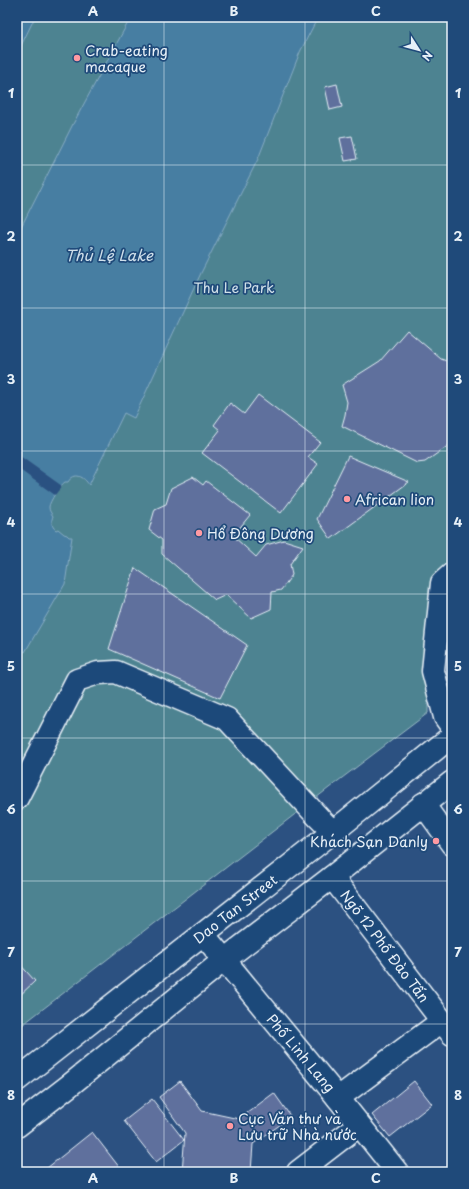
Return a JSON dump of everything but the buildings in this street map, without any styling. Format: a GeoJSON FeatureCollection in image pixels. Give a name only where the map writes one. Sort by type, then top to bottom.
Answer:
{"type":"FeatureCollection","features":[{"type":"Feature","properties":{"kind":"main road"},"geometry":{"type":"LineString","coordinates":[[452,574],[442,583],[433,671],[445,717],[452,727]]}},
{"type":"Feature","properties":{"kind":"main road"},"geometry":{"type":"LineString","coordinates":[[17,798],[77,680],[98,673],[116,672],[227,719],[333,832]]}},
{"type":"Feature","properties":{"kind":"main road","name":"Dao Tan Street"},"geometry":{"type":"LineString","coordinates":[[17,1080],[333,832],[452,736]]}},
{"type":"Feature","properties":{"kind":"main road"},"geometry":{"type":"LineString","coordinates":[[17,1126],[224,960],[452,782]]}},
{"type":"Feature","properties":{"kind":"main road"},"geometry":{"type":"LineString","coordinates":[[423,804],[452,844]]}},
{"type":"Feature","properties":{"kind":"main road","name":"Ngõ 12 Phố Đào Tấn"},"geometry":{"type":"LineString","coordinates":[[332,877],[447,1027]]}},
{"type":"Feature","properties":{"kind":"main road","name":"Phố Linh Lang"},"geometry":{"type":"LineString","coordinates":[[203,934],[397,1172]]}},
{"type":"Feature","properties":{"kind":"main road"},"geometry":{"type":"LineString","coordinates":[[338,1098],[447,1027]]}},
{"type":"Feature","properties":{"kind":"main road"},"geometry":{"type":"LineString","coordinates":[[298,1172],[359,1125]]}},
{"type":"Feature","properties":{"kind":"green space","name":"Thu Le Park"},"geometry":{"type":"Polygon","coordinates":[[[17,17],[452,17],[452,558],[441,568],[429,587],[428,713],[17,1029],[17,17]]]}},
{"type":"Feature","properties":{"kind":"water"},"geometry":{"type":"Polygon","coordinates":[[[17,17],[35,17],[17,54],[17,17]]]}},
{"type":"Feature","properties":{"kind":"water","name":"Thủ Lệ Lake"},"geometry":{"type":"Polygon","coordinates":[[[131,17],[318,17],[300,52],[258,159],[201,273],[134,418],[124,413],[89,485],[85,480],[79,476],[76,476],[68,482],[63,483],[51,501],[49,508],[53,516],[53,527],[69,537],[72,537],[65,584],[25,652],[17,647],[17,235],[73,124],[131,17]]]}},
{"type":"Feature","properties":{"kind":"pier"},"geometry":{"type":"Polygon","coordinates":[[[17,454],[62,486],[55,495],[17,468],[17,454]]]}},
{"type":"Feature","properties":{"kind":"place","name":"Crab-eating macaque"},"geometry":{"type":"Point","coordinates":[77,58]}},
{"type":"Feature","properties":{"kind":"place","name":"African lion"},"geometry":{"type":"Point","coordinates":[347,499]}},
{"type":"Feature","properties":{"kind":"place","name":"Hổ Đông Dương"},"geometry":{"type":"Point","coordinates":[199,533]}},
{"type":"Feature","properties":{"kind":"place","name":"Khách Sạn Danly"},"geometry":{"type":"Point","coordinates":[436,841]}},
{"type":"Feature","properties":{"kind":"place","name":"Cục Văn thư và Lưu trữ Nhà nước"},"geometry":{"type":"Point","coordinates":[230,1126]}}]}
